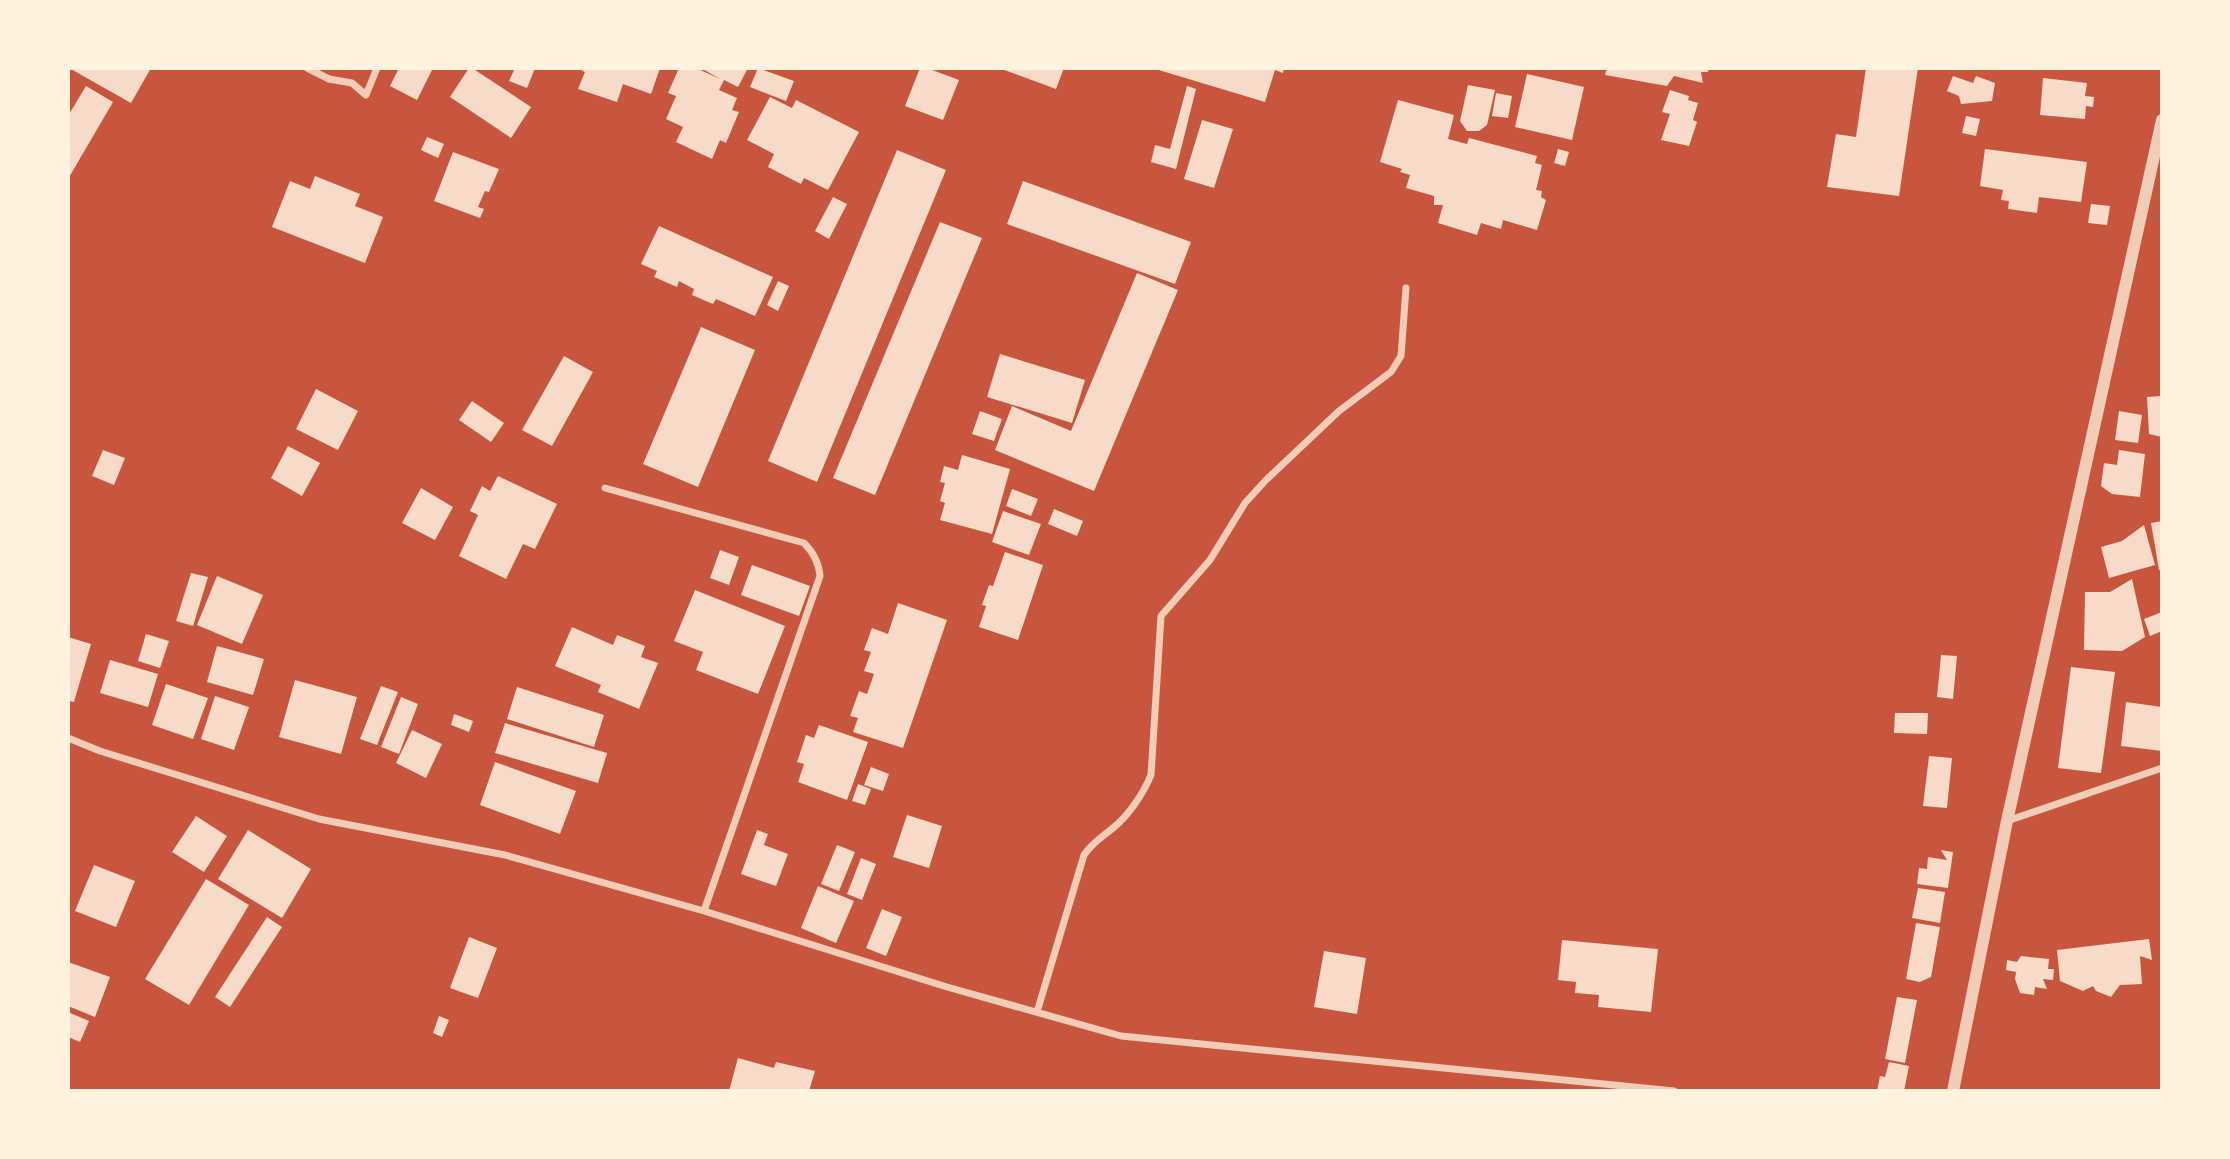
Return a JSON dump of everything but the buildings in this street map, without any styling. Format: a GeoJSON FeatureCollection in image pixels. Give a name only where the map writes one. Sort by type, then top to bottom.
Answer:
{"type":"FeatureCollection","features":[{"type":"Feature","properties":{"kind":"street"},"geometry":{"type":"LineString","coordinates":[[307,68],[329,79],[352,83],[366,94],[377,68]]}},
{"type":"Feature","properties":{"kind":"street"},"geometry":{"type":"LineString","coordinates":[[1953,1091],[2007,821],[2162,120]]}},
{"type":"Feature","properties":{"kind":"street"},"geometry":{"type":"LineString","coordinates":[[1037,1012],[1084,855],[1089,846],[1121,821],[1147,786],[1151,775],[1161,616],[1210,560],[1245,503],[1259,488],[1339,411],[1391,372],[1401,356],[1406,288]]}},
{"type":"Feature","properties":{"kind":"street"},"geometry":{"type":"LineString","coordinates":[[605,488],[804,543],[817,560],[819,568],[820,576],[704,911]]}},
{"type":"Feature","properties":{"kind":"street"},"geometry":{"type":"LineString","coordinates":[[68,738],[100,751],[319,819],[505,855],[704,911],[947,987],[1121,1037],[1674,1091]]}},
{"type":"Feature","properties":{"kind":"street"},"geometry":{"type":"LineString","coordinates":[[2007,821],[2162,768]]}}]}
